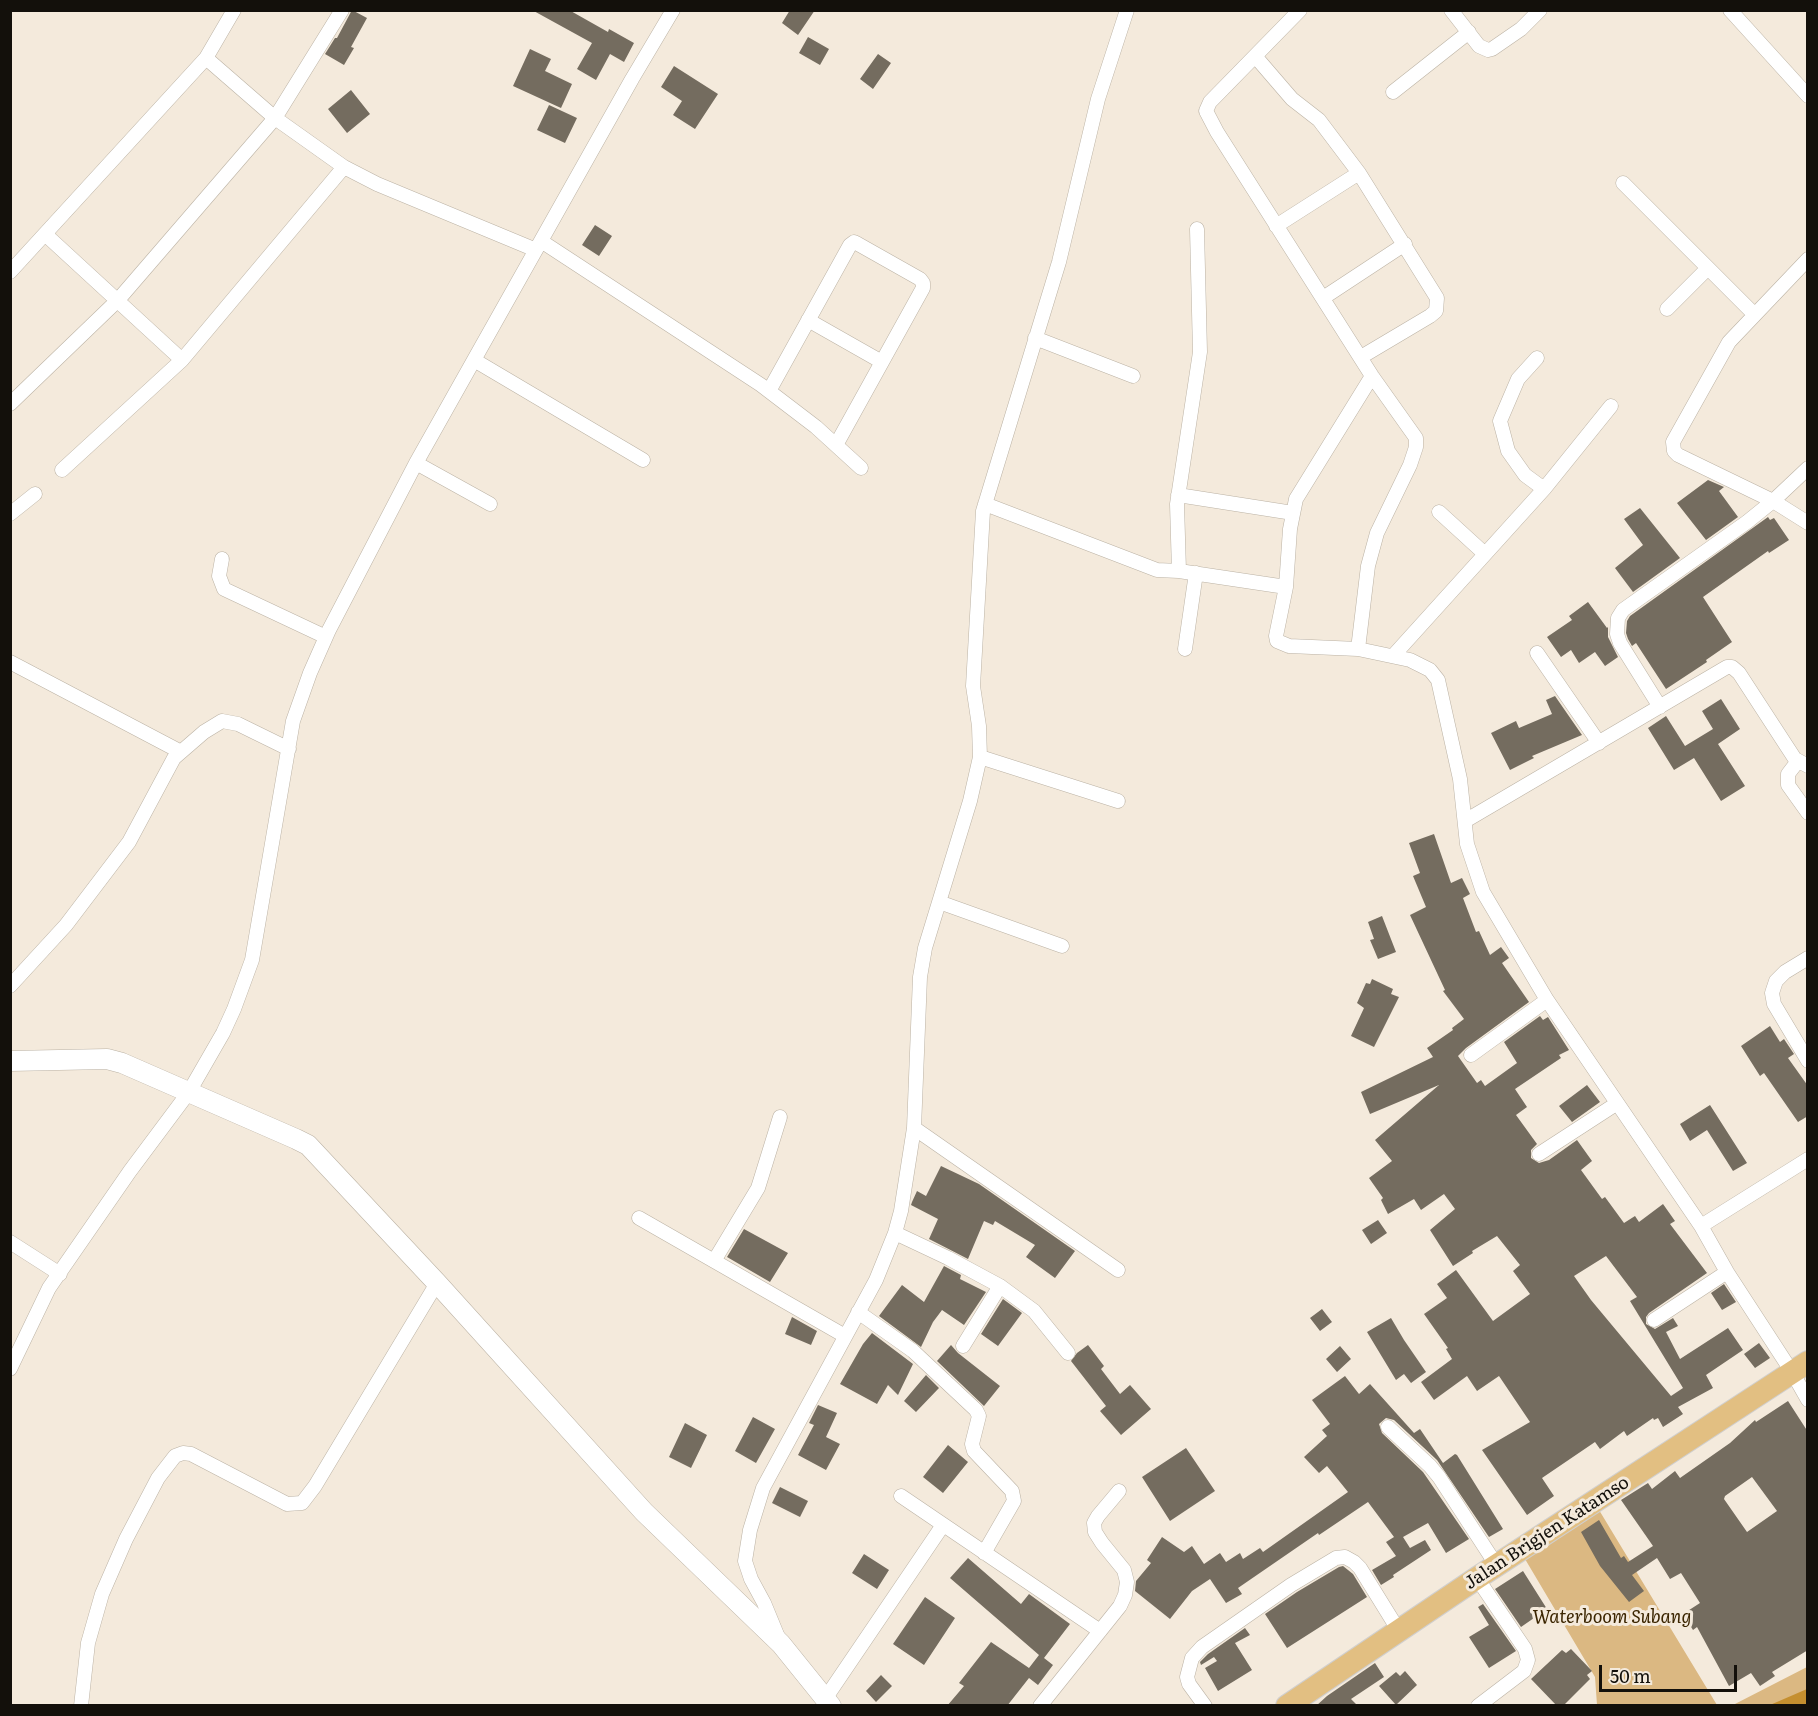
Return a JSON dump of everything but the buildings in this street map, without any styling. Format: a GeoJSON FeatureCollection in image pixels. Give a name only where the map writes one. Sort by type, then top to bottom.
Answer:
{"type":"FeatureCollection","features":[{"type":"Feature","properties":{"kind":"main road","name":"Jalan Brigjen Katamso"},"geometry":{"type":"LineString","coordinates":[[1287,1706],[1477,1578],[1800,1367]]}},
{"type":"Feature","properties":{"kind":"street"},"geometry":{"type":"LineString","coordinates":[[10,272],[206,58],[234,10]]}},
{"type":"Feature","properties":{"kind":"street"},"geometry":{"type":"LineString","coordinates":[[10,404],[118,300],[275,118],[342,10]]}},
{"type":"Feature","properties":{"kind":"street"},"geometry":{"type":"LineString","coordinates":[[10,1369],[49,1288],[130,1171],[189,1092],[231,1017],[252,960],[293,721],[310,672],[416,463],[673,10]]}},
{"type":"Feature","properties":{"kind":"street"},"geometry":{"type":"LineString","coordinates":[[781,1644],[745,1561],[750,1530],[764,1488],[876,1280],[895,1233],[901,1211],[914,1128],[920,977],[925,948],[970,801],[980,757],[979,726],[973,686],[983,511],[1059,262],[1098,99],[1127,10]]}},
{"type":"Feature","properties":{"kind":"street"},"geometry":{"type":"LineString","coordinates":[[1300,10],[1210,102],[1206,111],[1217,132],[1372,376],[1416,438],[1416,447],[1410,465],[1377,533],[1368,566],[1358,649]]}},
{"type":"Feature","properties":{"kind":"street"},"geometry":{"type":"LineString","coordinates":[[1451,10],[1479,46],[1488,50],[1529,23],[1540,10]]}},
{"type":"Feature","properties":{"kind":"street"},"geometry":{"type":"LineString","coordinates":[[1730,10],[1808,96]]}},
{"type":"Feature","properties":{"kind":"street"},"geometry":{"type":"LineString","coordinates":[[1393,92],[1469,32]]}},
{"type":"Feature","properties":{"kind":"street"},"geometry":{"type":"LineString","coordinates":[[1255,56],[1292,99],[1319,120],[1359,173],[1437,298],[1436,311],[1430,316],[1361,357]]}},
{"type":"Feature","properties":{"kind":"street"},"geometry":{"type":"LineString","coordinates":[[206,58],[275,118],[344,168],[377,184],[538,246],[769,391],[861,468]]}},
{"type":"Feature","properties":{"kind":"street"},"geometry":{"type":"LineString","coordinates":[[62,470],[182,360],[344,168]]}},
{"type":"Feature","properties":{"kind":"street"},"geometry":{"type":"LineString","coordinates":[[1276,226],[1359,173]]}},
{"type":"Feature","properties":{"kind":"street"},"geometry":{"type":"LineString","coordinates":[[1623,183],[1754,314]]}},
{"type":"Feature","properties":{"kind":"street"},"geometry":{"type":"LineString","coordinates":[[1179,571],[1177,504],[1200,352],[1197,229]]}},
{"type":"Feature","properties":{"kind":"street"},"geometry":{"type":"LineString","coordinates":[[46,235],[182,360]]}},
{"type":"Feature","properties":{"kind":"street"},"geometry":{"type":"LineString","coordinates":[[769,391],[850,245],[854,242],[923,283],[915,302],[836,446]]}},
{"type":"Feature","properties":{"kind":"street"},"geometry":{"type":"LineString","coordinates":[[1323,298],[1405,244]]}},
{"type":"Feature","properties":{"kind":"street"},"geometry":{"type":"LineString","coordinates":[[1808,259],[1729,342],[1690,410],[1672,447],[1678,455],[1773,501],[1808,523]]}},
{"type":"Feature","properties":{"kind":"street"},"geometry":{"type":"LineString","coordinates":[[1667,309],[1708,268]]}},
{"type":"Feature","properties":{"kind":"street"},"geometry":{"type":"LineString","coordinates":[[808,320],[882,362]]}},
{"type":"Feature","properties":{"kind":"street"},"geometry":{"type":"LineString","coordinates":[[1035,338],[1133,376]]}},
{"type":"Feature","properties":{"kind":"street"},"geometry":{"type":"LineString","coordinates":[[1537,358],[1518,379],[1500,421],[1508,452],[1526,475],[1544,489]]}},
{"type":"Feature","properties":{"kind":"street"},"geometry":{"type":"LineString","coordinates":[[474,360],[643,460]]}},
{"type":"Feature","properties":{"kind":"street"},"geometry":{"type":"LineString","coordinates":[[1372,376],[1296,499],[1277,641],[1289,646],[1358,649],[1393,656],[1421,664],[1438,680],[1460,779],[1467,844],[1483,892],[1547,1000],[1701,1226],[1727,1272],[1800,1367],[1808,1400]]}},
{"type":"Feature","properties":{"kind":"street"},"geometry":{"type":"LineString","coordinates":[[1393,656],[1544,489],[1611,406]]}},
{"type":"Feature","properties":{"kind":"street"},"geometry":{"type":"LineString","coordinates":[[416,463],[490,504]]}},
{"type":"Feature","properties":{"kind":"street"},"geometry":{"type":"LineString","coordinates":[[1660,706],[1620,643],[1617,634],[1618,618],[1630,605],[1747,522],[1808,468]]}},
{"type":"Feature","properties":{"kind":"street"},"geometry":{"type":"LineString","coordinates":[[10,514],[35,494]]}},
{"type":"Feature","properties":{"kind":"street"},"geometry":{"type":"LineString","coordinates":[[1178,495],[1293,513]]}},
{"type":"Feature","properties":{"kind":"street"},"geometry":{"type":"LineString","coordinates":[[985,504],[1157,570],[1196,573],[1286,587]]}},
{"type":"Feature","properties":{"kind":"street"},"geometry":{"type":"LineString","coordinates":[[1440,512],[1485,554]]}},
{"type":"Feature","properties":{"kind":"street"},"geometry":{"type":"LineString","coordinates":[[222,559],[219,576],[224,589],[326,637]]}},
{"type":"Feature","properties":{"kind":"street"},"geometry":{"type":"LineString","coordinates":[[1185,649],[1196,573]]}},
{"type":"Feature","properties":{"kind":"street"},"geometry":{"type":"LineString","coordinates":[[1537,653],[1599,743]]}},
{"type":"Feature","properties":{"kind":"street"},"geometry":{"type":"LineString","coordinates":[[10,662],[181,752]]}},
{"type":"Feature","properties":{"kind":"street"},"geometry":{"type":"LineString","coordinates":[[1465,821],[1726,667],[1739,673],[1803,764],[1788,774],[1788,785],[1808,813]]}},
{"type":"Feature","properties":{"kind":"street"},"geometry":{"type":"LineString","coordinates":[[10,986],[66,925],[129,842],[174,758],[204,732],[222,721],[238,723],[289,749]]}},
{"type":"Feature","properties":{"kind":"street"},"geometry":{"type":"LineString","coordinates":[[980,757],[1118,801]]}},
{"type":"Feature","properties":{"kind":"street"},"geometry":{"type":"LineString","coordinates":[[939,902],[1062,946]]}},
{"type":"Feature","properties":{"kind":"street"},"geometry":{"type":"LineString","coordinates":[[1808,958],[1785,972],[1776,981],[1772,993],[1774,1004],[1808,1060]]}},
{"type":"Feature","properties":{"kind":"street"},"geometry":{"type":"LineString","coordinates":[[1471,1055],[1547,1000]]}},
{"type":"Feature","properties":{"kind":"street"},"geometry":{"type":"LineString","coordinates":[[10,1061],[107,1059],[122,1063],[308,1146],[437,1283],[644,1512],[781,1644],[828,1702],[943,1525]]}},
{"type":"Feature","properties":{"kind":"street"},"geometry":{"type":"LineString","coordinates":[[1539,1154],[1616,1104]]}},
{"type":"Feature","properties":{"kind":"street"},"geometry":{"type":"LineString","coordinates":[[714,1261],[758,1188],[780,1117]]}},
{"type":"Feature","properties":{"kind":"street"},"geometry":{"type":"LineString","coordinates":[[914,1128],[1118,1270]]}},
{"type":"Feature","properties":{"kind":"street"},"geometry":{"type":"LineString","coordinates":[[1701,1226],[1808,1159]]}},
{"type":"Feature","properties":{"kind":"street"},"geometry":{"type":"LineString","coordinates":[[639,1218],[845,1336]]}},
{"type":"Feature","properties":{"kind":"street"},"geometry":{"type":"LineString","coordinates":[[895,1233],[1000,1286],[1034,1311],[1068,1353]]}},
{"type":"Feature","properties":{"kind":"street"},"geometry":{"type":"LineString","coordinates":[[10,1242],[60,1274]]}},
{"type":"Feature","properties":{"kind":"street"},"geometry":{"type":"LineString","coordinates":[[1654,1320],[1727,1272]]}},
{"type":"Feature","properties":{"kind":"street"},"geometry":{"type":"LineString","coordinates":[[81,1706],[88,1643],[102,1594],[126,1539],[158,1478],[175,1456],[183,1453],[191,1454],[287,1504],[302,1503],[315,1486],[437,1283]]}},
{"type":"Feature","properties":{"kind":"street"},"geometry":{"type":"LineString","coordinates":[[963,1346],[1000,1286]]}},
{"type":"Feature","properties":{"kind":"street"},"geometry":{"type":"LineString","coordinates":[[858,1312],[913,1351],[976,1410],[979,1416],[972,1444],[974,1451],[1012,1491],[1014,1501],[984,1553]]}},
{"type":"Feature","properties":{"kind":"street"},"geometry":{"type":"LineString","coordinates":[[1388,1427],[1434,1471],[1497,1566]]}},
{"type":"Feature","properties":{"kind":"street"},"geometry":{"type":"LineString","coordinates":[[1040,1706],[1120,1606],[1125,1594],[1127,1582],[1124,1570],[1102,1544],[1095,1533],[1094,1523],[1119,1491]]}},
{"type":"Feature","properties":{"kind":"street"},"geometry":{"type":"LineString","coordinates":[[901,1496],[1100,1631]]}},
{"type":"Feature","properties":{"kind":"street"},"geometry":{"type":"LineString","coordinates":[[1205,1706],[1189,1684],[1187,1677],[1192,1658],[1202,1647],[1291,1585],[1336,1558],[1345,1557],[1360,1568],[1399,1631]]}},
{"type":"Feature","properties":{"kind":"street"},"geometry":{"type":"LineString","coordinates":[[1477,1578],[1525,1649],[1528,1660],[1524,1671],[1478,1706]]}},
{"type":"Feature","properties":{"kind":"green space","name":"Waterboom Subang"},"geometry":{"type":"Polygon","coordinates":[[[1599,1510],[1717,1705],[1597,1705],[1595,1677],[1525,1559],[1599,1510]]]}},
{"type":"Feature","properties":{"kind":"green space"},"geometry":{"type":"Polygon","coordinates":[[[1807,1667],[1807,1705],[1733,1705],[1807,1667]]]}},
{"type":"Feature","properties":{"kind":"shaded area"},"geometry":{"type":"Polygon","coordinates":[[[1807,1689],[1807,1705],[1770,1705],[1807,1689]]]}}]}
